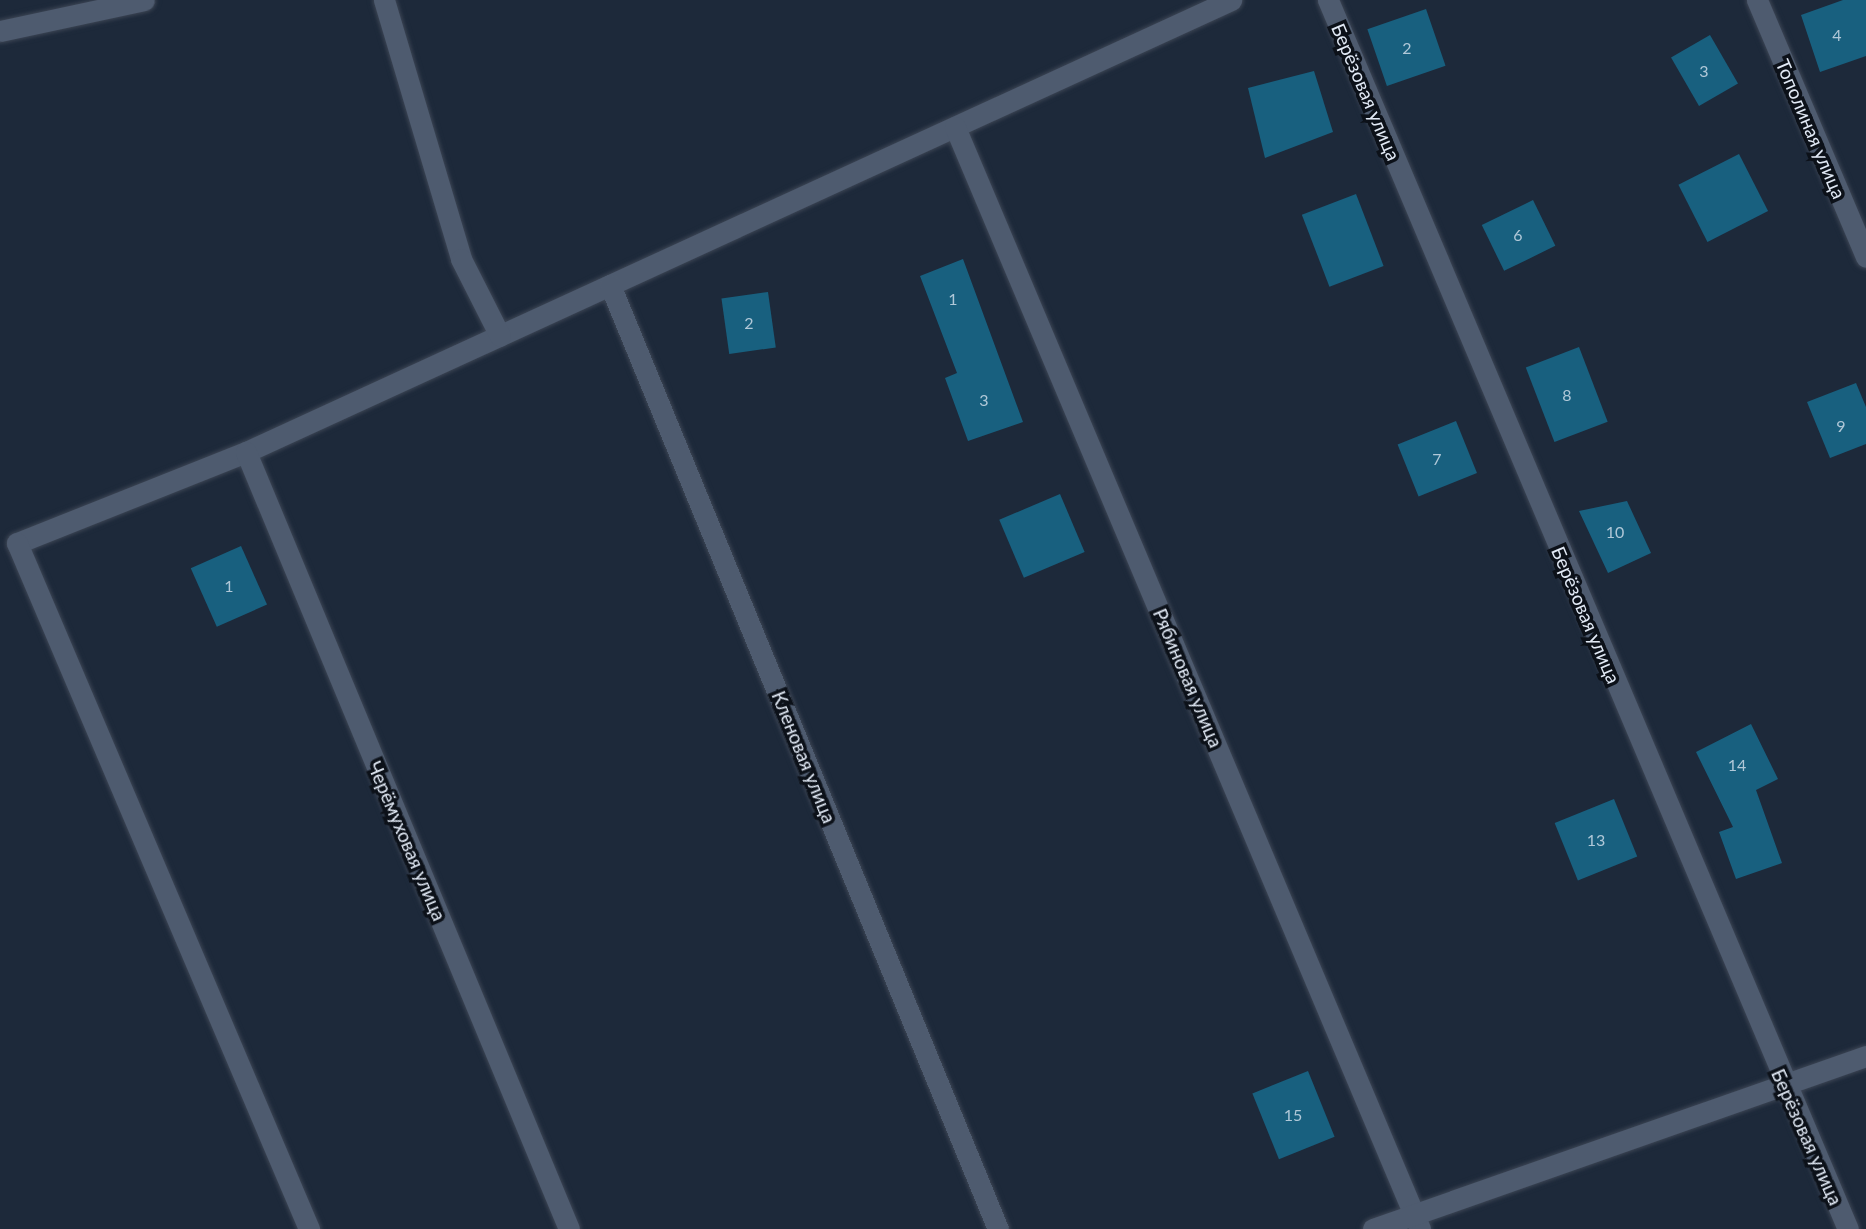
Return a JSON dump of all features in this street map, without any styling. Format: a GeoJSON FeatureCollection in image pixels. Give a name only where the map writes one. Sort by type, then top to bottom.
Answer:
{"type":"FeatureCollection","features":[{"type":"Feature","properties":{"kind":"street"},"geometry":{"type":"LineString","coordinates":[[0,31],[144,0]]}},
{"type":"Feature","properties":{"kind":"street"},"geometry":{"type":"LineString","coordinates":[[384,0],[461,258],[500,336]]}},
{"type":"Feature","properties":{"kind":"street"},"geometry":{"type":"LineString","coordinates":[[309,1229],[17,543],[246,452],[1231,0]]}},
{"type":"Feature","properties":{"kind":"street","name":"Берёзовая улица"},"geometry":{"type":"LineString","coordinates":[[1328,0],[1785,1087],[1848,1229]]}},
{"type":"Feature","properties":{"kind":"street","name":"Тополиная улица"},"geometry":{"type":"LineString","coordinates":[[1757,0],[1866,257]]}},
{"type":"Feature","properties":{"kind":"street","name":"Рябиновая улица"},"geometry":{"type":"LineString","coordinates":[[955,127],[1417,1222]]}},
{"type":"Feature","properties":{"kind":"street","name":"Кленовая улица"},"geometry":{"type":"LineString","coordinates":[[610,285],[998,1229]]}},
{"type":"Feature","properties":{"kind":"street","name":"Черёмуховая улица"},"geometry":{"type":"LineString","coordinates":[[246,452],[569,1229]]}},
{"type":"Feature","properties":{"kind":"street"},"geometry":{"type":"LineString","coordinates":[[1373,1229],[1417,1222],[1866,1056]]}},
{"type":"Feature","properties":{"kind":"building"},"geometry":{"type":"Polygon","coordinates":[[[1843,0],[1866,0],[1866,56],[1820,72],[1801,15],[1843,0]]]}},
{"type":"Feature","properties":{"kind":"building"},"geometry":{"type":"Polygon","coordinates":[[[1426,9],[1446,66],[1387,86],[1367,29],[1426,9]]]}},
{"type":"Feature","properties":{"kind":"building"},"geometry":{"type":"Polygon","coordinates":[[[1710,35],[1738,83],[1699,106],[1671,58],[1710,35]]]}},
{"type":"Feature","properties":{"kind":"building"},"geometry":{"type":"Polygon","coordinates":[[[1314,71],[1333,132],[1265,158],[1248,88],[1314,71]]]}},
{"type":"Feature","properties":{"kind":"building"},"geometry":{"type":"Polygon","coordinates":[[[1739,154],[1768,211],[1707,242],[1678,185],[1739,154]]]}},
{"type":"Feature","properties":{"kind":"building"},"geometry":{"type":"Polygon","coordinates":[[[1356,194],[1384,266],[1329,287],[1302,215],[1356,194]]]}},
{"type":"Feature","properties":{"kind":"building"},"geometry":{"type":"Polygon","coordinates":[[[1533,200],[1555,246],[1504,271],[1482,225],[1533,200]]]}},
{"type":"Feature","properties":{"kind":"building"},"geometry":{"type":"Polygon","coordinates":[[[963,259],[1023,422],[968,441],[945,378],[957,373],[920,276],[963,259]]]}},
{"type":"Feature","properties":{"kind":"building"},"geometry":{"type":"Polygon","coordinates":[[[768,292],[776,347],[729,354],[721,299],[768,292]]]}},
{"type":"Feature","properties":{"kind":"building"},"geometry":{"type":"Polygon","coordinates":[[[1579,347],[1608,422],[1554,442],[1526,367],[1579,347]]]}},
{"type":"Feature","properties":{"kind":"building"},"geometry":{"type":"Polygon","coordinates":[[[1856,383],[1866,407],[1866,444],[1830,458],[1807,402],[1856,383]]]}},
{"type":"Feature","properties":{"kind":"building"},"geometry":{"type":"Polygon","coordinates":[[[1456,421],[1477,473],[1419,497],[1398,445],[1456,421]]]}},
{"type":"Feature","properties":{"kind":"building"},"geometry":{"type":"Polygon","coordinates":[[[1060,494],[1085,552],[1024,578],[999,520],[1060,494]]]}},
{"type":"Feature","properties":{"kind":"building"},"geometry":{"type":"Polygon","coordinates":[[[1627,501],[1651,553],[1608,573],[1579,511],[1627,501]]]}},
{"type":"Feature","properties":{"kind":"building"},"geometry":{"type":"Polygon","coordinates":[[[241,546],[267,604],[217,627],[191,568],[241,546]]]}},
{"type":"Feature","properties":{"kind":"building"},"geometry":{"type":"Polygon","coordinates":[[[1751,724],[1778,779],[1756,790],[1782,863],[1736,879],[1719,832],[1733,827],[1696,752],[1751,724]]]}},
{"type":"Feature","properties":{"kind":"building"},"geometry":{"type":"Polygon","coordinates":[[[1614,799],[1637,856],[1578,880],[1555,823],[1614,799]]]}},
{"type":"Feature","properties":{"kind":"building"},"geometry":{"type":"Polygon","coordinates":[[[1308,1071],[1335,1137],[1279,1159],[1252,1093],[1308,1071]]]}}]}
